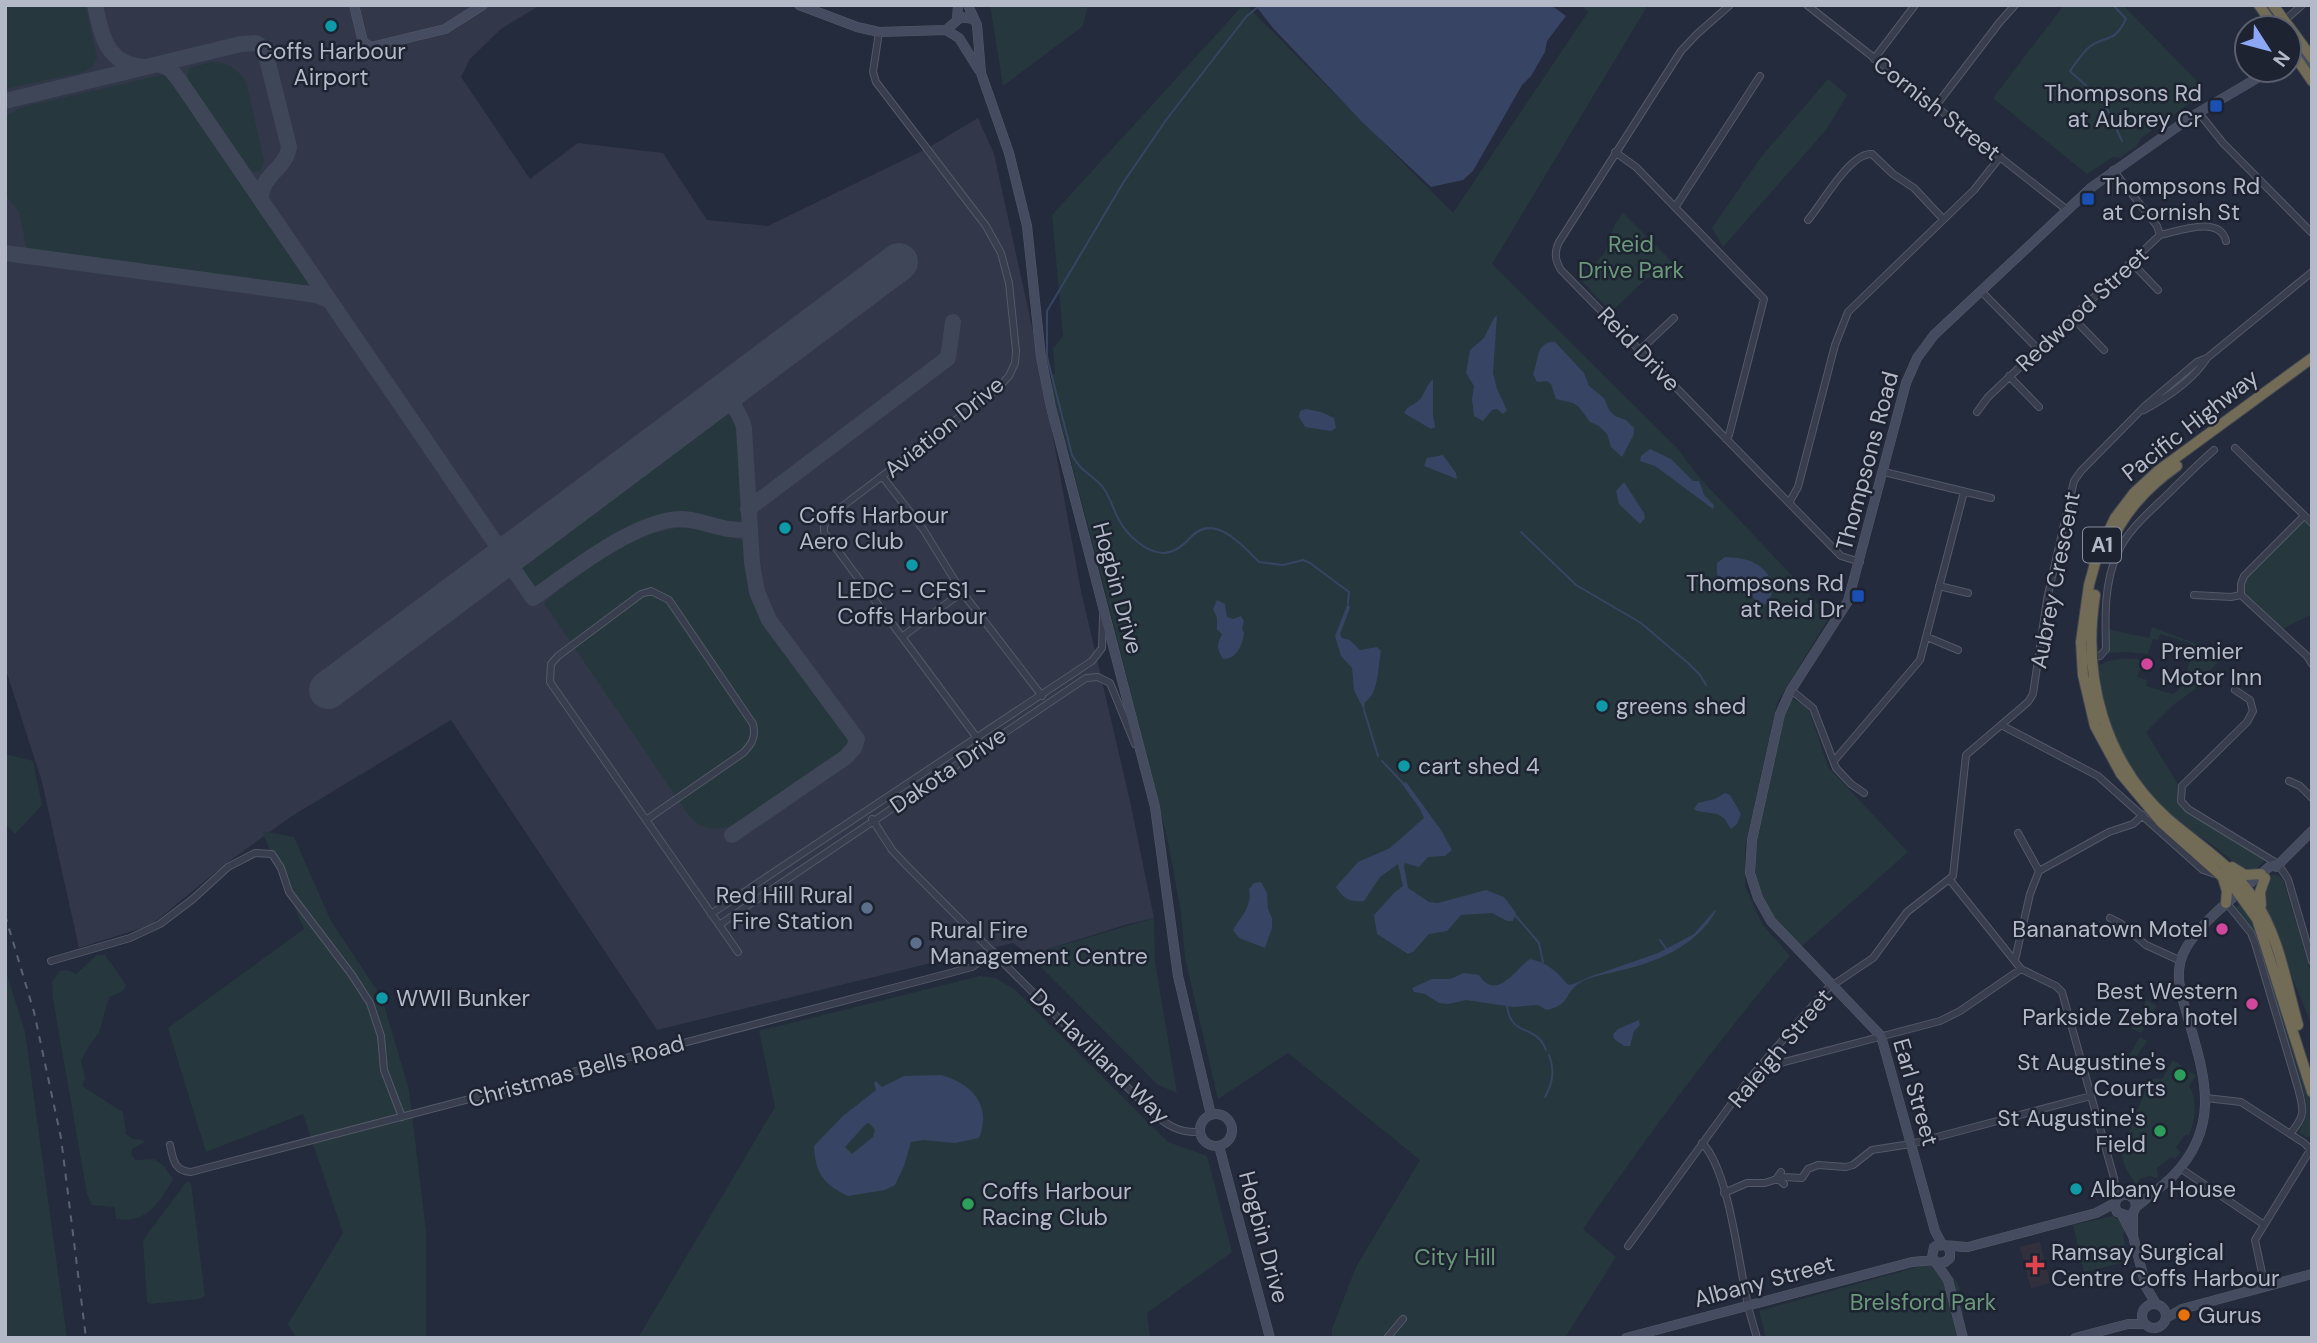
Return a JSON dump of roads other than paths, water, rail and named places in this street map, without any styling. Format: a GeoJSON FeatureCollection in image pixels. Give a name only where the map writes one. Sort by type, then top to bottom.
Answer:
{"type":"FeatureCollection","features":[{"type":"Feature","properties":{"kind":"highway","name":"Pacific Highway"},"geometry":{"type":"LineString","coordinates":[[2146,813],[2099,735],[2089,705],[2082,631],[2093,571],[2107,532],[2123,506],[2159,470],[2312,358]]}},
{"type":"Feature","properties":{"kind":"highway","name":"Pacific Highway"},"geometry":{"type":"LineString","coordinates":[[2205,847],[2161,811],[2133,778],[2110,739],[2086,658],[2098,580],[2109,547],[2127,513],[2161,478],[2312,367]]}},
{"type":"Feature","properties":{"kind":"highway","name":"A1"},"geometry":{"type":"LineString","coordinates":[[2146,813],[2220,876],[2244,892],[2262,931],[2312,1092]]}},
{"type":"Feature","properties":{"kind":"highway","name":"A1"},"geometry":{"type":"LineString","coordinates":[[2205,847],[2262,911],[2276,946],[2312,1070]]}},
{"type":"Feature","properties":{"kind":"highway"},"geometry":{"type":"LineString","coordinates":[[2205,847],[2210,848],[2239,872],[2263,876],[2260,892],[2262,911]]}},
{"type":"Feature","properties":{"kind":"highway"},"geometry":{"type":"LineString","coordinates":[[2220,876],[2227,891],[2226,907]]}},
{"type":"Feature","properties":{"kind":"street"},"geometry":{"type":"LineString","coordinates":[[354,5],[363,42],[371,47],[445,29],[483,5]]}},
{"type":"Feature","properties":{"kind":"street"},"geometry":{"type":"LineString","coordinates":[[799,5],[857,27],[879,32],[946,30],[957,37],[971,39],[976,33],[977,25],[968,5]]}},
{"type":"Feature","properties":{"kind":"street"},"geometry":{"type":"LineString","coordinates":[[957,37],[953,29],[958,5]]}},
{"type":"Feature","properties":{"kind":"street","name":"Reid Drive"},"geometry":{"type":"LineString","coordinates":[[1730,5],[1681,51],[1559,242],[1555,250],[1556,259],[1561,270],[1841,556],[1860,562]]}},
{"type":"Feature","properties":{"kind":"street","name":"Cornish Street"},"geometry":{"type":"LineString","coordinates":[[1807,5],[1816,8],[1874,59],[2067,210]]}},
{"type":"Feature","properties":{"kind":"street"},"geometry":{"type":"LineString","coordinates":[[1874,59],[1915,5]]}},
{"type":"Feature","properties":{"kind":"street"},"geometry":{"type":"LineString","coordinates":[[1935,107],[2015,5]]}},
{"type":"Feature","properties":{"kind":"street"},"geometry":{"type":"LineString","coordinates":[[946,30],[965,16],[972,19]]}},
{"type":"Feature","properties":{"kind":"street","name":"Aviation Drive"},"geometry":{"type":"LineString","coordinates":[[879,32],[873,72],[876,82],[986,226],[1001,253],[1009,283],[1015,363],[1009,376],[998,387],[831,515],[824,526],[824,532],[983,746]]}},
{"type":"Feature","properties":{"kind":"street","name":"Hogbin Drive"},"geometry":{"type":"LineString","coordinates":[[976,33],[981,73],[1016,178],[1027,226],[1044,375],[1144,762],[1160,837],[1178,976],[1211,1115]]}},
{"type":"Feature","properties":{"kind":"street","name":"Hogbin Drive"},"geometry":{"type":"LineString","coordinates":[[957,37],[981,73]]}},
{"type":"Feature","properties":{"kind":"street"},"geometry":{"type":"LineString","coordinates":[[1676,206],[1760,76]]}},
{"type":"Feature","properties":{"kind":"street","name":"Thompsons Road"},"geometry":{"type":"LineString","coordinates":[[1771,921],[1758,898],[1750,873],[1751,850],[1780,714],[1791,690],[1843,610],[1860,562],[1906,383],[1917,358],[1934,335],[2113,170],[2248,84]]}},
{"type":"Feature","properties":{"kind":"street"},"geometry":{"type":"LineString","coordinates":[[2199,113],[2223,143],[2312,233]]}},
{"type":"Feature","properties":{"kind":"street"},"geometry":{"type":"LineString","coordinates":[[1615,152],[1636,167],[1676,206],[1763,299],[1736,410],[1726,439]]}},
{"type":"Feature","properties":{"kind":"street"},"geometry":{"type":"LineString","coordinates":[[1808,220],[1840,177],[1860,156],[1867,153],[1872,154],[1893,174],[1914,188],[1943,219]]}},
{"type":"Feature","properties":{"kind":"street"},"geometry":{"type":"LineString","coordinates":[[1789,503],[1798,487],[1843,320],[1859,298],[1974,190],[2000,157]]}},
{"type":"Feature","properties":{"kind":"street","name":"Redwood Street"},"geometry":{"type":"LineString","coordinates":[[1978,412],[1988,397],[2009,376],[2160,235],[2157,226],[2113,170]]}},
{"type":"Feature","properties":{"kind":"street"},"geometry":{"type":"LineString","coordinates":[[2160,235],[2213,227],[2222,232],[2226,241]]}},
{"type":"Feature","properties":{"kind":"street"},"geometry":{"type":"LineString","coordinates":[[2131,262],[2158,290]]}},
{"type":"Feature","properties":{"kind":"street","name":"Aubrey Crescent"},"geometry":{"type":"LineString","coordinates":[[2001,725],[2028,702],[2032,694],[2047,599],[2074,481],[2143,411],[2169,394],[2207,358],[2312,272]]}},
{"type":"Feature","properties":{"kind":"street"},"geometry":{"type":"LineString","coordinates":[[1981,291],[2038,349]]}},
{"type":"Feature","properties":{"kind":"street"},"geometry":{"type":"LineString","coordinates":[[1640,350],[1674,317]]}},
{"type":"Feature","properties":{"kind":"street"},"geometry":{"type":"LineString","coordinates":[[2073,318],[2104,350]]}},
{"type":"Feature","properties":{"kind":"street"},"geometry":{"type":"LineString","coordinates":[[2009,376],[2039,407]]}},
{"type":"Feature","properties":{"kind":"street"},"geometry":{"type":"LineString","coordinates":[[2235,447],[2312,523]]}},
{"type":"Feature","properties":{"kind":"street"},"geometry":{"type":"LineString","coordinates":[[2086,658],[2100,656],[2106,649],[2104,624],[2111,577],[2115,558],[2123,543],[2149,512],[2214,450]]}},
{"type":"Feature","properties":{"kind":"street"},"geometry":{"type":"LineString","coordinates":[[1884,472],[1991,498]]}},
{"type":"Feature","properties":{"kind":"street"},"geometry":{"type":"LineString","coordinates":[[882,476],[923,529],[962,592],[1047,703]]}},
{"type":"Feature","properties":{"kind":"street"},"geometry":{"type":"LineString","coordinates":[[1833,761],[1920,660],[1964,492]]}},
{"type":"Feature","properties":{"kind":"street"},"geometry":{"type":"LineString","coordinates":[[2304,516],[2244,576],[2241,595],[2300,649],[2312,664]]}},
{"type":"Feature","properties":{"kind":"street"},"geometry":{"type":"LineString","coordinates":[[1939,586],[1968,593]]}},
{"type":"Feature","properties":{"kind":"street"},"geometry":{"type":"LineString","coordinates":[[646,820],[743,753],[751,744],[755,733],[753,724],[669,600],[651,592],[641,594],[558,656],[551,664],[550,682],[711,914],[738,952]]}},
{"type":"Feature","properties":{"kind":"street"},"geometry":{"type":"LineString","coordinates":[[902,637],[962,592]]}},
{"type":"Feature","properties":{"kind":"street"},"geometry":{"type":"LineString","coordinates":[[2194,595],[2241,595]]}},
{"type":"Feature","properties":{"kind":"street","name":"Dakota Drive"},"geometry":{"type":"LineString","coordinates":[[711,914],[1098,655],[1102,640],[1103,608]]}},
{"type":"Feature","properties":{"kind":"street"},"geometry":{"type":"LineString","coordinates":[[1927,636],[1958,650]]}},
{"type":"Feature","properties":{"kind":"street","name":"Dakota Drive"},"geometry":{"type":"LineString","coordinates":[[719,925],[1086,678],[1098,677],[1106,680],[1113,688],[1144,762]]}},
{"type":"Feature","properties":{"kind":"street"},"geometry":{"type":"LineString","coordinates":[[1791,690],[1813,708],[1836,768],[1850,784],[1864,793]]}},
{"type":"Feature","properties":{"kind":"street"},"geometry":{"type":"LineString","coordinates":[[2235,690],[2250,700],[2253,711],[2247,722],[2182,786],[2181,802],[2188,809],[2278,864],[2288,879],[2312,961]]}},
{"type":"Feature","properties":{"kind":"street"},"geometry":{"type":"LineString","coordinates":[[2015,960],[2030,894],[2039,871],[2109,832],[2133,824],[2146,813],[2090,771],[2001,725],[1966,755],[1955,868],[1950,880],[2021,969],[2056,986],[2062,992],[2133,1236],[2146,1287],[2146,1318],[2160,1338]]}},
{"type":"Feature","properties":{"kind":"street"},"geometry":{"type":"LineString","coordinates":[[2289,781],[2300,786],[2312,798]]}},
{"type":"Feature","properties":{"kind":"street","name":"De Havilland Way"},"geometry":{"type":"LineString","coordinates":[[867,811],[892,850],[1158,1117],[1177,1130],[1199,1132]]}},
{"type":"Feature","properties":{"kind":"street"},"geometry":{"type":"LineString","coordinates":[[2110,918],[2146,945],[2181,961],[2192,939],[2312,831]]}},
{"type":"Feature","properties":{"kind":"street"},"geometry":{"type":"LineString","coordinates":[[2018,833],[2039,871]]}},
{"type":"Feature","properties":{"kind":"street"},"geometry":{"type":"LineString","coordinates":[[51,961],[130,938],[160,923],[228,867],[255,853],[272,854],[281,868],[289,892],[370,1003],[380,1036],[384,1070],[402,1117]]}},
{"type":"Feature","properties":{"kind":"street","name":"Raleigh Street"},"geometry":{"type":"LineString","coordinates":[[1628,1246],[1750,1078],[1832,985],[1873,958],[1907,912],[1950,880]]}},
{"type":"Feature","properties":{"kind":"street"},"geometry":{"type":"LineString","coordinates":[[2226,907],[2251,933],[2255,943],[2298,1088],[2303,1117],[2290,1134]]}},
{"type":"Feature","properties":{"kind":"street","name":"Earl Street"},"geometry":{"type":"LineString","coordinates":[[1771,921],[1881,1036],[1963,1338]]}},
{"type":"Feature","properties":{"kind":"street","name":"Christmas Bells Road"},"geometry":{"type":"LineString","coordinates":[[170,1145],[173,1162],[183,1171],[191,1172],[972,967],[994,952]]}},
{"type":"Feature","properties":{"kind":"street","name":"Albany Street"},"geometry":{"type":"LineString","coordinates":[[2135,1210],[2180,1168],[2194,1147],[2204,1121],[2206,1098],[2203,1071],[2179,986],[2181,961]]}},
{"type":"Feature","properties":{"kind":"street"},"geometry":{"type":"LineString","coordinates":[[1765,1062],[1777,1064],[1950,1018],[2021,969]]}},
{"type":"Feature","properties":{"kind":"street"},"geometry":{"type":"LineString","coordinates":[[1724,1193],[1747,1183],[1765,1183],[1779,1175],[1802,1178],[1805,1167],[1846,1167],[1872,1150],[1911,1144],[2091,1096]]}},
{"type":"Feature","properties":{"kind":"street"},"geometry":{"type":"LineString","coordinates":[[2206,1098],[2241,1102],[2311,1150],[2255,1240],[2265,1287]]}},
{"type":"Feature","properties":{"kind":"street"},"geometry":{"type":"LineString","coordinates":[[1211,1115],[1224,1116],[1231,1124],[1229,1139],[1219,1146],[1206,1144],[1199,1132],[1203,1119],[1211,1115]]}},
{"type":"Feature","properties":{"kind":"street"},"geometry":{"type":"LineString","coordinates":[[1702,1143],[1712,1152],[1724,1193],[1757,1338]]}},
{"type":"Feature","properties":{"kind":"street","name":"Hogbin Drive"},"geometry":{"type":"LineString","coordinates":[[1219,1146],[1270,1338]]}},
{"type":"Feature","properties":{"kind":"street"},"geometry":{"type":"LineString","coordinates":[[2180,1168],[2263,1224]]}},
{"type":"Feature","properties":{"kind":"street"},"geometry":{"type":"LineString","coordinates":[[1779,1175],[1784,1184]]}},
{"type":"Feature","properties":{"kind":"street","name":"Albany Street"},"geometry":{"type":"LineString","coordinates":[[1626,1338],[2096,1213],[2155,1191]]}},
{"type":"Feature","properties":{"kind":"street"},"geometry":{"type":"LineString","coordinates":[[2122,1203],[2135,1210]]}},
{"type":"Feature","properties":{"kind":"street"},"geometry":{"type":"LineString","coordinates":[[2122,1203],[2135,1210]]}},
{"type":"Feature","properties":{"kind":"street"},"geometry":{"type":"LineString","coordinates":[[2133,1236],[2135,1210]]}},
{"type":"Feature","properties":{"kind":"street"},"geometry":{"type":"LineString","coordinates":[[2075,1338],[2312,1274]]}},
{"type":"Feature","properties":{"kind":"street"},"geometry":{"type":"LineString","coordinates":[[2146,1287],[2162,1314],[2160,1338]]}},
{"type":"Feature","properties":{"kind":"street"},"geometry":{"type":"LineString","coordinates":[[2146,1318],[2162,1314]]}},
{"type":"Feature","properties":{"kind":"street"},"geometry":{"type":"LineString","coordinates":[[1387,1338],[1403,1319]]}},
{"type":"Feature","properties":{"kind":"water"},"geometry":{"type":"Polygon","coordinates":[[[1255,5],[1551,5],[1566,16],[1547,41],[1545,52],[1531,76],[1522,85],[1473,171],[1463,180],[1431,187],[1362,122],[1273,28],[1255,5]]]}},
{"type":"Feature","properties":{"kind":"water"},"geometry":{"type":"Polygon","coordinates":[[[1497,315],[1493,373],[1507,410],[1503,414],[1497,409],[1492,410],[1483,421],[1474,416],[1474,386],[1466,373],[1470,350],[1484,338],[1497,315]]]}},
{"type":"Feature","properties":{"kind":"water"},"geometry":{"type":"Polygon","coordinates":[[[1555,342],[1584,373],[1589,386],[1604,398],[1609,410],[1634,428],[1634,434],[1622,457],[1611,447],[1607,434],[1590,422],[1579,407],[1556,399],[1551,384],[1547,381],[1537,382],[1533,374],[1538,355],[1542,347],[1555,342]]]}},
{"type":"Feature","properties":{"kind":"water"},"geometry":{"type":"Polygon","coordinates":[[[1433,379],[1435,427],[1431,429],[1404,413],[1419,400],[1433,379]]]}},
{"type":"Feature","properties":{"kind":"water"},"geometry":{"type":"Polygon","coordinates":[[[1306,409],[1334,418],[1336,428],[1331,431],[1305,427],[1299,417],[1300,411],[1306,409]]]}},
{"type":"Feature","properties":{"kind":"water"},"geometry":{"type":"Polygon","coordinates":[[[1650,449],[1671,459],[1693,481],[1699,481],[1704,495],[1714,505],[1713,509],[1655,466],[1640,461],[1641,456],[1650,449]]]}},
{"type":"Feature","properties":{"kind":"water"},"geometry":{"type":"Polygon","coordinates":[[[1443,455],[1456,473],[1457,479],[1424,466],[1427,458],[1443,455]]]}},
{"type":"Feature","properties":{"kind":"water"},"geometry":{"type":"Polygon","coordinates":[[[1624,482],[1644,513],[1645,518],[1640,524],[1619,504],[1616,491],[1624,482]]]}},
{"type":"Feature","properties":{"kind":"water"},"geometry":{"type":"Polygon","coordinates":[[[1725,557],[1747,560],[1765,571],[1773,584],[1766,604],[1759,604],[1743,586],[1717,575],[1717,563],[1725,557]]]}},
{"type":"Feature","properties":{"kind":"water"},"geometry":{"type":"Polygon","coordinates":[[[1217,600],[1225,604],[1227,617],[1233,619],[1241,616],[1244,621],[1242,642],[1235,654],[1228,659],[1223,659],[1218,649],[1222,634],[1217,630],[1217,618],[1213,609],[1217,600]]]}},
{"type":"Feature","properties":{"kind":"water"},"geometry":{"type":"Polygon","coordinates":[[[1348,603],[1350,608],[1340,634],[1342,638],[1350,640],[1360,650],[1377,647],[1381,651],[1373,693],[1365,702],[1364,710],[1354,690],[1352,668],[1341,656],[1335,636],[1348,603]]]}},
{"type":"Feature","properties":{"kind":"water"},"geometry":{"type":"Polygon","coordinates":[[[1406,782],[1452,850],[1445,856],[1428,857],[1419,867],[1405,863],[1408,888],[1429,902],[1438,903],[1486,890],[1504,897],[1516,913],[1513,921],[1507,921],[1492,913],[1461,915],[1447,931],[1429,934],[1408,954],[1377,934],[1374,915],[1403,886],[1398,864],[1380,877],[1364,901],[1351,900],[1339,891],[1336,887],[1358,862],[1390,848],[1424,818],[1402,784],[1406,782]]]}},
{"type":"Feature","properties":{"kind":"water"},"geometry":{"type":"Polygon","coordinates":[[[1725,793],[1730,795],[1741,814],[1737,824],[1731,829],[1724,818],[1717,814],[1694,809],[1698,803],[1715,799],[1725,793]]]}},
{"type":"Feature","properties":{"kind":"water"},"geometry":{"type":"Polygon","coordinates":[[[1261,882],[1267,893],[1268,909],[1272,918],[1272,928],[1265,948],[1239,938],[1233,930],[1248,906],[1249,889],[1254,883],[1261,882]]]}},
{"type":"Feature","properties":{"kind":"water"},"geometry":{"type":"Polygon","coordinates":[[[1715,910],[1698,934],[1674,951],[1632,968],[1585,980],[1575,986],[1555,1008],[1547,1010],[1538,1005],[1513,1007],[1466,1000],[1439,1003],[1425,994],[1414,992],[1412,988],[1432,979],[1450,979],[1464,973],[1479,975],[1486,983],[1500,984],[1530,959],[1546,965],[1568,985],[1572,984],[1658,953],[1694,934],[1715,910]]]}},
{"type":"Feature","properties":{"kind":"water"},"geometry":{"type":"Polygon","coordinates":[[[1639,1020],[1640,1025],[1634,1031],[1630,1046],[1624,1046],[1614,1039],[1613,1034],[1618,1029],[1639,1020]]]}},
{"type":"Feature","properties":{"kind":"water"},"geometry":{"type":"Polygon","coordinates":[[[941,1075],[971,1090],[981,1106],[983,1116],[979,1138],[955,1143],[923,1140],[911,1142],[895,1185],[885,1190],[848,1196],[840,1192],[822,1177],[816,1164],[814,1146],[843,1116],[876,1090],[876,1081],[882,1087],[904,1076],[941,1075]],[[869,1123],[866,1124],[845,1147],[852,1154],[873,1137],[875,1130],[869,1123]]]}},
{"type":"Feature","properties":{"kind":"waterway"},"geometry":{"type":"LineString","coordinates":[[1260,5],[1246,17],[1166,120],[1123,183],[1047,311],[1047,357],[1072,455],[1102,486],[1123,526],[1138,542],[1151,550],[1165,553],[1180,547],[1201,530],[1219,530],[1237,541],[1259,562],[1283,565],[1303,560],[1310,563],[1349,592],[1348,603]]}},
{"type":"Feature","properties":{"kind":"waterway"},"geometry":{"type":"LineString","coordinates":[[2113,5],[2126,19],[2121,27],[2117,33],[2087,49],[2070,71],[2104,102],[2122,141]]}},
{"type":"Feature","properties":{"kind":"waterway"},"geometry":{"type":"LineString","coordinates":[[1521,532],[1576,585],[1641,623],[1688,663],[1706,685]]}},
{"type":"Feature","properties":{"kind":"waterway"},"geometry":{"type":"LineString","coordinates":[[1364,710],[1378,756]]}},
{"type":"Feature","properties":{"kind":"waterway"},"geometry":{"type":"LineString","coordinates":[[1382,761],[1403,783]]}},
{"type":"Feature","properties":{"kind":"waterway"},"geometry":{"type":"LineString","coordinates":[[1515,915],[1539,943],[1543,962]]}},
{"type":"Feature","properties":{"kind":"waterway"},"geometry":{"type":"LineString","coordinates":[[1660,940],[1667,950]]}},
{"type":"Feature","properties":{"kind":"waterway"},"geometry":{"type":"LineString","coordinates":[[1507,1006],[1513,1023],[1536,1036],[1546,1050]]}},
{"type":"Feature","properties":{"kind":"waterway"},"geometry":{"type":"LineString","coordinates":[[1545,1097],[1552,1076],[1549,1055]]}},
{"type":"Feature","properties":{"kind":"railway"},"geometry":{"type":"LineString","coordinates":[[5,915],[34,1012],[61,1138],[86,1338]]}},
{"type":"Feature","properties":{"kind":"place","name":"Coffs Harbour Airport"},"geometry":{"type":"Point","coordinates":[331,26]}},
{"type":"Feature","properties":{"kind":"place","name":"Thompsons Rd at Aubrey Cr"},"geometry":{"type":"Point","coordinates":[2216,106]}},
{"type":"Feature","properties":{"kind":"place","name":"Thompsons Rd at Cornish St"},"geometry":{"type":"Point","coordinates":[2088,199]}},
{"type":"Feature","properties":{"kind":"place","name":"Coffs Harbour Aero Club"},"geometry":{"type":"Point","coordinates":[785,528]}},
{"type":"Feature","properties":{"kind":"place","name":"LEDC - CFS1 - Coffs Harbour"},"geometry":{"type":"Point","coordinates":[912,565]}},
{"type":"Feature","properties":{"kind":"place","name":"Thompsons Rd at Reid Dr"},"geometry":{"type":"Point","coordinates":[1858,596]}},
{"type":"Feature","properties":{"kind":"place","name":"Premier Motor Inn"},"geometry":{"type":"Point","coordinates":[2147,664]}},
{"type":"Feature","properties":{"kind":"place","name":"greens shed"},"geometry":{"type":"Point","coordinates":[1602,706]}},
{"type":"Feature","properties":{"kind":"place","name":"cart shed 4"},"geometry":{"type":"Point","coordinates":[1404,766]}},
{"type":"Feature","properties":{"kind":"place","name":"Red Hill Rural Fire Station"},"geometry":{"type":"Point","coordinates":[867,908]}},
{"type":"Feature","properties":{"kind":"place","name":"Bananatown Motel"},"geometry":{"type":"Point","coordinates":[2222,929]}},
{"type":"Feature","properties":{"kind":"place","name":"Rural Fire Management Centre"},"geometry":{"type":"Point","coordinates":[916,943]}},
{"type":"Feature","properties":{"kind":"place","name":"WWII Bunker"},"geometry":{"type":"Point","coordinates":[382,998]}},
{"type":"Feature","properties":{"kind":"place","name":"Best Western Parkside Zebra hotel"},"geometry":{"type":"Point","coordinates":[2252,1004]}},
{"type":"Feature","properties":{"kind":"place","name":"St Augustine's Courts"},"geometry":{"type":"Point","coordinates":[2180,1075]}},
{"type":"Feature","properties":{"kind":"place","name":"St Augustine's Field"},"geometry":{"type":"Point","coordinates":[2160,1131]}},
{"type":"Feature","properties":{"kind":"place","name":"Albany House"},"geometry":{"type":"Point","coordinates":[2076,1189]}},
{"type":"Feature","properties":{"kind":"place","name":"Coffs Harbour Racing Club"},"geometry":{"type":"Point","coordinates":[968,1204]}},
{"type":"Feature","properties":{"kind":"place","name":"Ramsay Surgical Centre Coffs Harbour"},"geometry":{"type":"Point","coordinates":[2035,1265]}},
{"type":"Feature","properties":{"kind":"place","name":"Gurus"},"geometry":{"type":"Point","coordinates":[2184,1315]}},
{"type":"Feature","properties":{"kind":"park label","name":"Reid Drive Park"},"geometry":{"type":"Point","coordinates":[1631,257]}},
{"type":"Feature","properties":{"kind":"park label","name":"City Hill"},"geometry":{"type":"Point","coordinates":[1455,1257]}},
{"type":"Feature","properties":{"kind":"park label","name":"Brelsford Park"},"geometry":{"type":"Point","coordinates":[1923,1302]}}]}
